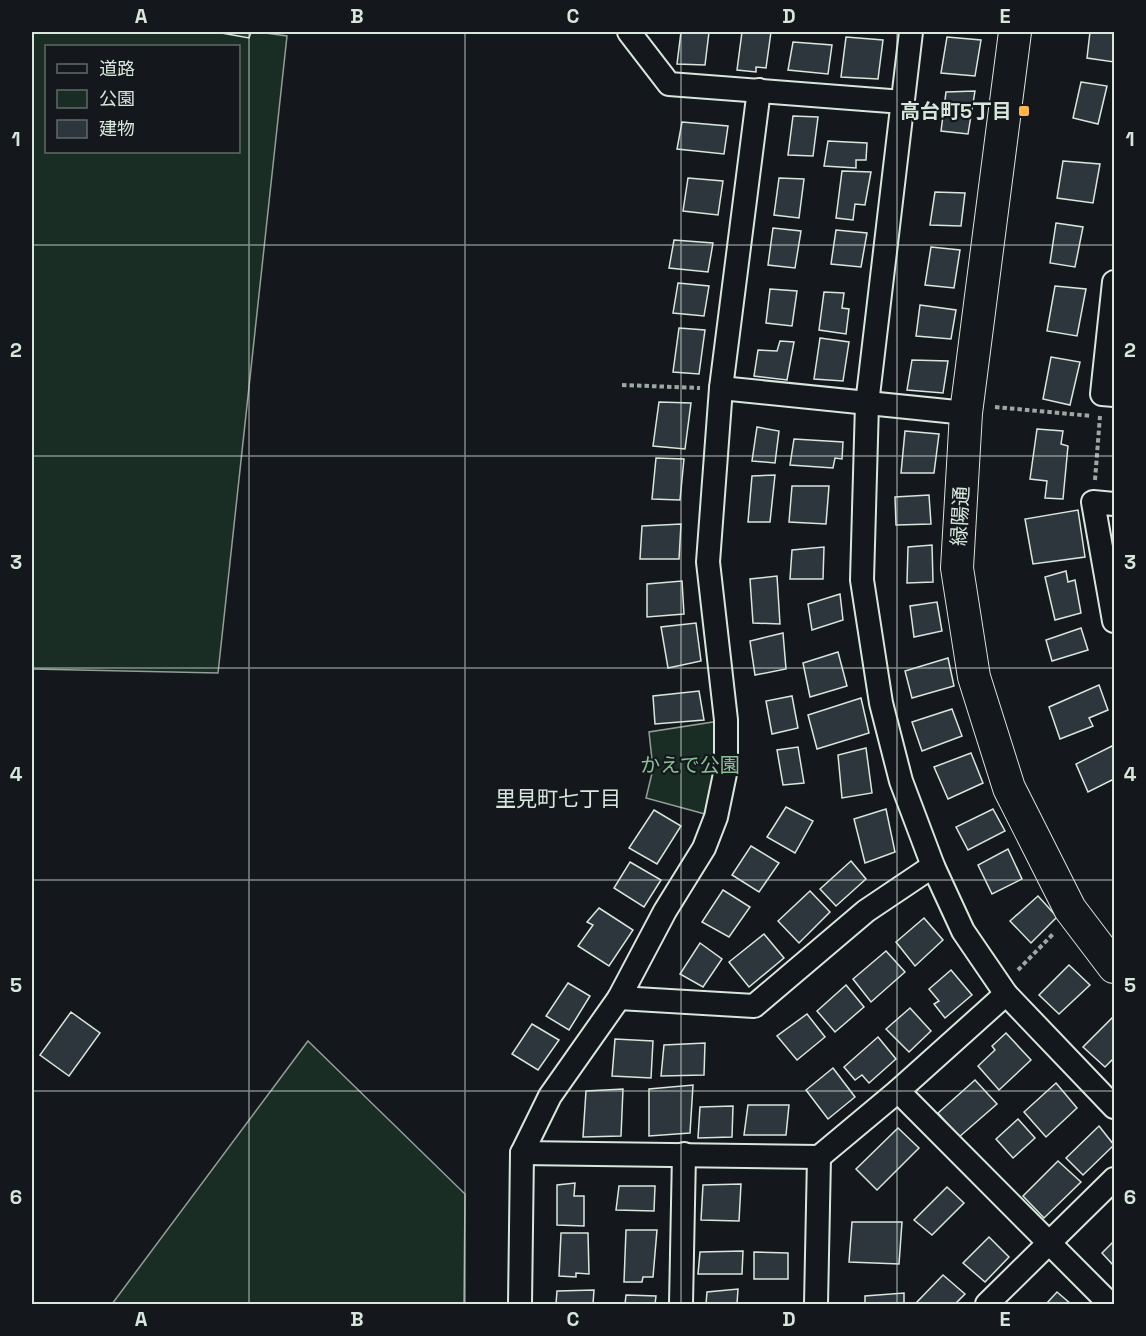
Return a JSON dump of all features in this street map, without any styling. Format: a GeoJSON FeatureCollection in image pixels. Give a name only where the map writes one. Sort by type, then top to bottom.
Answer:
{"type":"FeatureCollection","features":[{"type":"Feature","properties":{"kind":"street"},"geometry":{"type":"LineString","coordinates":[[629,32],[669,84],[903,102]]}},
{"type":"Feature","properties":{"kind":"street"},"geometry":{"type":"LineString","coordinates":[[911,32],[867,404],[862,580],[881,703],[901,781],[933,866],[963,931],[1004,991],[1114,1107]]}},
{"type":"Feature","properties":{"kind":"street","name":"緑陽通"},"geometry":{"type":"LineString","coordinates":[[1015,32],[980,410],[957,568],[974,677],[1009,788],[1070,909],[1114,967]]}},
{"type":"Feature","properties":{"kind":"street"},"geometry":{"type":"LineString","coordinates":[[520,1305],[522,1154],[550,1096],[619,998],[664,911],[704,848],[716,817],[726,769],[726,720],[708,562],[722,388],[759,90]]}},
{"type":"Feature","properties":{"kind":"street"},"geometry":{"type":"LineString","coordinates":[[1108,395],[1114,282]]}},
{"type":"Feature","properties":{"kind":"street"},"geometry":{"type":"LineString","coordinates":[[722,388],[867,404],[980,410]]}},
{"type":"Feature","properties":{"kind":"street"},"geometry":{"type":"LineString","coordinates":[[1104,503],[1114,621]]}},
{"type":"Feature","properties":{"kind":"street"},"geometry":{"type":"LineString","coordinates":[[619,998],[754,1006],[866,911],[933,866]]}},
{"type":"Feature","properties":{"kind":"street"},"geometry":{"type":"LineString","coordinates":[[522,1154],[819,1157],[898,1092],[1004,991]]}},
{"type":"Feature","properties":{"kind":"street"},"geometry":{"type":"LineString","coordinates":[[898,1092],[1110,1305]]}},
{"type":"Feature","properties":{"kind":"street"},"geometry":{"type":"LineString","coordinates":[[681,1305],[684,1154]]}},
{"type":"Feature","properties":{"kind":"street"},"geometry":{"type":"LineString","coordinates":[[816,1305],[819,1157]]}},
{"type":"Feature","properties":{"kind":"street"},"geometry":{"type":"LineString","coordinates":[[987,1305],[1114,1179]]}},
{"type":"Feature","properties":{"kind":"path"},"geometry":{"type":"LineString","coordinates":[[622,385],[722,388]]}},
{"type":"Feature","properties":{"kind":"path"},"geometry":{"type":"LineString","coordinates":[[1104,503],[1100,417],[1108,395]]}},
{"type":"Feature","properties":{"kind":"path"},"geometry":{"type":"LineString","coordinates":[[980,410],[1100,417]]}},
{"type":"Feature","properties":{"kind":"path"},"geometry":{"type":"LineString","coordinates":[[1004,991],[1053,934]]}},
{"type":"Feature","properties":{"kind":"green space"},"geometry":{"type":"Polygon","coordinates":[[[32,32],[258,32],[287,36],[218,673],[32,669],[32,32]]]}},
{"type":"Feature","properties":{"kind":"green space","name":"かえで公園"},"geometry":{"type":"Polygon","coordinates":[[[726,720],[716,817],[646,798],[653,769],[649,732],[726,720]]]}},
{"type":"Feature","properties":{"kind":"green space"},"geometry":{"type":"Polygon","coordinates":[[[308,1041],[465,1194],[464,1304],[112,1304],[308,1041]]]}},
{"type":"Feature","properties":{"kind":"building"},"geometry":{"type":"Polygon","coordinates":[[[216,32],[251,32],[249,38],[216,32]]]}},
{"type":"Feature","properties":{"kind":"building"},"geometry":{"type":"Polygon","coordinates":[[[681,32],[709,32],[705,65],[677,64],[681,32]]]}},
{"type":"Feature","properties":{"kind":"building"},"geometry":{"type":"Polygon","coordinates":[[[742,32],[771,32],[766,68],[756,67],[756,72],[737,70],[742,32]]]}},
{"type":"Feature","properties":{"kind":"building"},"geometry":{"type":"Polygon","coordinates":[[[1090,32],[1114,32],[1114,62],[1087,58],[1090,32]]]}},
{"type":"Feature","properties":{"kind":"building"},"geometry":{"type":"Polygon","coordinates":[[[846,37],[883,40],[878,79],[841,77],[846,37]]]}},
{"type":"Feature","properties":{"kind":"building"},"geometry":{"type":"Polygon","coordinates":[[[947,37],[981,40],[975,76],[941,73],[947,37]]]}},
{"type":"Feature","properties":{"kind":"building"},"geometry":{"type":"Polygon","coordinates":[[[793,42],[832,45],[828,74],[788,70],[793,42]]]}},
{"type":"Feature","properties":{"kind":"building"},"geometry":{"type":"Polygon","coordinates":[[[1081,82],[1107,86],[1098,124],[1073,118],[1081,82]]]}},
{"type":"Feature","properties":{"kind":"building"},"geometry":{"type":"Polygon","coordinates":[[[975,91],[968,134],[941,131],[946,92],[975,91]]]}},
{"type":"Feature","properties":{"kind":"building"},"geometry":{"type":"Polygon","coordinates":[[[793,116],[818,117],[813,156],[788,155],[793,116]]]}},
{"type":"Feature","properties":{"kind":"building"},"geometry":{"type":"Polygon","coordinates":[[[682,122],[728,126],[724,154],[677,149],[682,122]]]}},
{"type":"Feature","properties":{"kind":"building"},"geometry":{"type":"Polygon","coordinates":[[[828,141],[867,143],[866,160],[856,160],[856,168],[824,166],[828,141]]]}},
{"type":"Feature","properties":{"kind":"building"},"geometry":{"type":"Polygon","coordinates":[[[1063,161],[1100,164],[1093,203],[1057,198],[1063,161]]]}},
{"type":"Feature","properties":{"kind":"building"},"geometry":{"type":"Polygon","coordinates":[[[842,171],[871,172],[865,205],[855,204],[853,220],[836,218],[842,171]]]}},
{"type":"Feature","properties":{"kind":"building"},"geometry":{"type":"Polygon","coordinates":[[[688,178],[723,181],[718,215],[683,211],[688,178]]]}},
{"type":"Feature","properties":{"kind":"building"},"geometry":{"type":"Polygon","coordinates":[[[779,178],[804,179],[799,218],[774,215],[779,178]]]}},
{"type":"Feature","properties":{"kind":"building"},"geometry":{"type":"Polygon","coordinates":[[[935,192],[965,193],[961,226],[930,225],[935,192]]]}},
{"type":"Feature","properties":{"kind":"building"},"geometry":{"type":"Polygon","coordinates":[[[1056,223],[1083,227],[1075,267],[1050,263],[1056,223]]]}},
{"type":"Feature","properties":{"kind":"building"},"geometry":{"type":"Polygon","coordinates":[[[773,228],[801,231],[795,268],[768,265],[773,228]]]}},
{"type":"Feature","properties":{"kind":"building"},"geometry":{"type":"Polygon","coordinates":[[[836,230],[867,233],[861,267],[831,264],[836,230]]]}},
{"type":"Feature","properties":{"kind":"building"},"geometry":{"type":"Polygon","coordinates":[[[674,240],[713,243],[708,272],[669,268],[674,240]]]}},
{"type":"Feature","properties":{"kind":"building"},"geometry":{"type":"Polygon","coordinates":[[[931,247],[960,250],[954,288],[925,285],[931,247]]]}},
{"type":"Feature","properties":{"kind":"building"},"geometry":{"type":"Polygon","coordinates":[[[678,283],[709,286],[704,316],[673,313],[678,283]]]}},
{"type":"Feature","properties":{"kind":"building"},"geometry":{"type":"Polygon","coordinates":[[[1055,286],[1086,289],[1077,336],[1047,331],[1055,286]]]}},
{"type":"Feature","properties":{"kind":"building"},"geometry":{"type":"Polygon","coordinates":[[[770,289],[797,291],[792,326],[766,323],[770,289]]]}},
{"type":"Feature","properties":{"kind":"building"},"geometry":{"type":"Polygon","coordinates":[[[824,292],[844,293],[842,308],[849,309],[846,334],[819,330],[824,292]]]}},
{"type":"Feature","properties":{"kind":"building"},"geometry":{"type":"Polygon","coordinates":[[[920,305],[956,310],[951,339],[916,336],[920,305]]]}},
{"type":"Feature","properties":{"kind":"building"},"geometry":{"type":"Polygon","coordinates":[[[679,328],[705,330],[699,374],[673,372],[679,328]]]}},
{"type":"Feature","properties":{"kind":"building"},"geometry":{"type":"Polygon","coordinates":[[[820,338],[849,342],[843,381],[814,379],[820,338]]]}},
{"type":"Feature","properties":{"kind":"building"},"geometry":{"type":"Polygon","coordinates":[[[780,341],[794,342],[787,380],[754,376],[758,350],[777,351],[780,341]]]}},
{"type":"Feature","properties":{"kind":"building"},"geometry":{"type":"Polygon","coordinates":[[[1051,357],[1080,362],[1070,405],[1043,399],[1051,357]]]}},
{"type":"Feature","properties":{"kind":"building"},"geometry":{"type":"Polygon","coordinates":[[[912,360],[948,361],[943,393],[907,390],[912,360]]]}},
{"type":"Feature","properties":{"kind":"building"},"geometry":{"type":"Polygon","coordinates":[[[659,402],[691,403],[685,449],[653,446],[659,402]]]}},
{"type":"Feature","properties":{"kind":"building"},"geometry":{"type":"Polygon","coordinates":[[[757,427],[779,431],[775,463],[752,461],[757,427]]]}},
{"type":"Feature","properties":{"kind":"building"},"geometry":{"type":"Polygon","coordinates":[[[1037,429],[1063,431],[1061,444],[1068,446],[1063,499],[1045,498],[1047,481],[1030,479],[1037,429]]]}},
{"type":"Feature","properties":{"kind":"building"},"geometry":{"type":"Polygon","coordinates":[[[905,431],[939,434],[934,473],[901,473],[905,431]]]}},
{"type":"Feature","properties":{"kind":"building"},"geometry":{"type":"Polygon","coordinates":[[[794,439],[843,442],[842,459],[835,458],[833,468],[790,465],[794,439]]]}},
{"type":"Feature","properties":{"kind":"building"},"geometry":{"type":"Polygon","coordinates":[[[656,458],[684,459],[680,500],[652,499],[656,458]]]}},
{"type":"Feature","properties":{"kind":"building"},"geometry":{"type":"Polygon","coordinates":[[[775,475],[770,522],[748,522],[752,476],[775,475]]]}},
{"type":"Feature","properties":{"kind":"building"},"geometry":{"type":"Polygon","coordinates":[[[792,486],[829,486],[826,524],[789,522],[792,486]]]}},
{"type":"Feature","properties":{"kind":"building"},"geometry":{"type":"Polygon","coordinates":[[[929,495],[931,524],[896,525],[895,497],[929,495]]]}},
{"type":"Feature","properties":{"kind":"building"},"geometry":{"type":"Polygon","coordinates":[[[1078,510],[1085,557],[1033,564],[1025,519],[1078,510]]]}},
{"type":"Feature","properties":{"kind":"building"},"geometry":{"type":"Polygon","coordinates":[[[681,524],[679,559],[640,559],[642,526],[681,524]]]}},
{"type":"Feature","properties":{"kind":"building"},"geometry":{"type":"Polygon","coordinates":[[[932,545],[933,582],[907,583],[908,547],[932,545]]]}},
{"type":"Feature","properties":{"kind":"building"},"geometry":{"type":"Polygon","coordinates":[[[824,547],[823,579],[790,579],[792,550],[824,547]]]}},
{"type":"Feature","properties":{"kind":"building"},"geometry":{"type":"Polygon","coordinates":[[[1066,571],[1068,582],[1075,580],[1081,613],[1055,620],[1045,577],[1066,571]]]}},
{"type":"Feature","properties":{"kind":"building"},"geometry":{"type":"Polygon","coordinates":[[[777,576],[780,624],[753,623],[750,579],[777,576]]]}},
{"type":"Feature","properties":{"kind":"building"},"geometry":{"type":"Polygon","coordinates":[[[682,581],[684,614],[647,617],[647,584],[682,581]]]}},
{"type":"Feature","properties":{"kind":"building"},"geometry":{"type":"Polygon","coordinates":[[[840,594],[843,620],[812,630],[808,604],[840,594]]]}},
{"type":"Feature","properties":{"kind":"building"},"geometry":{"type":"Polygon","coordinates":[[[937,602],[942,631],[914,637],[910,606],[937,602]]]}},
{"type":"Feature","properties":{"kind":"building"},"geometry":{"type":"Polygon","coordinates":[[[696,623],[701,661],[668,668],[661,627],[696,623]]]}},
{"type":"Feature","properties":{"kind":"building"},"geometry":{"type":"Polygon","coordinates":[[[1081,628],[1088,650],[1052,661],[1046,640],[1081,628]]]}},
{"type":"Feature","properties":{"kind":"building"},"geometry":{"type":"Polygon","coordinates":[[[783,633],[786,669],[755,675],[750,641],[783,633]]]}},
{"type":"Feature","properties":{"kind":"building"},"geometry":{"type":"Polygon","coordinates":[[[838,652],[847,686],[810,697],[803,663],[838,652]]]}},
{"type":"Feature","properties":{"kind":"building"},"geometry":{"type":"Polygon","coordinates":[[[948,658],[954,686],[912,698],[905,671],[948,658]]]}},
{"type":"Feature","properties":{"kind":"building"},"geometry":{"type":"Polygon","coordinates":[[[1099,685],[1108,710],[1089,718],[1093,726],[1060,739],[1049,707],[1099,685]]]}},
{"type":"Feature","properties":{"kind":"building"},"geometry":{"type":"Polygon","coordinates":[[[699,691],[704,720],[655,724],[653,696],[699,691]]]}},
{"type":"Feature","properties":{"kind":"building"},"geometry":{"type":"Polygon","coordinates":[[[792,696],[798,728],[772,734],[766,701],[792,696]]]}},
{"type":"Feature","properties":{"kind":"building"},"geometry":{"type":"Polygon","coordinates":[[[861,698],[869,733],[817,749],[808,715],[861,698]]]}},
{"type":"Feature","properties":{"kind":"building"},"geometry":{"type":"Polygon","coordinates":[[[952,709],[962,736],[922,751],[912,722],[952,709]]]}},
{"type":"Feature","properties":{"kind":"building"},"geometry":{"type":"Polygon","coordinates":[[[1114,745],[1114,779],[1088,792],[1076,764],[1114,745]]]}},
{"type":"Feature","properties":{"kind":"building"},"geometry":{"type":"Polygon","coordinates":[[[798,747],[804,783],[783,785],[777,750],[798,747]]]}},
{"type":"Feature","properties":{"kind":"building"},"geometry":{"type":"Polygon","coordinates":[[[866,748],[872,793],[842,798],[838,755],[866,748]]]}},
{"type":"Feature","properties":{"kind":"building"},"geometry":{"type":"Polygon","coordinates":[[[971,753],[983,783],[948,799],[934,767],[971,753]]]}},
{"type":"Feature","properties":{"kind":"building"},"geometry":{"type":"Polygon","coordinates":[[[786,807],[813,821],[795,853],[767,837],[786,807]]]}},
{"type":"Feature","properties":{"kind":"building"},"geometry":{"type":"Polygon","coordinates":[[[886,809],[895,852],[865,863],[854,819],[886,809]]]}},
{"type":"Feature","properties":{"kind":"building"},"geometry":{"type":"Polygon","coordinates":[[[993,809],[1005,831],[968,850],[956,827],[993,809]]]}},
{"type":"Feature","properties":{"kind":"building"},"geometry":{"type":"Polygon","coordinates":[[[654,810],[681,826],[657,864],[629,848],[654,810]]]}},
{"type":"Feature","properties":{"kind":"building"},"geometry":{"type":"Polygon","coordinates":[[[751,846],[779,863],[759,892],[732,875],[751,846]]]}},
{"type":"Feature","properties":{"kind":"building"},"geometry":{"type":"Polygon","coordinates":[[[1008,849],[1022,879],[992,894],[978,865],[1008,849]]]}},
{"type":"Feature","properties":{"kind":"building"},"geometry":{"type":"Polygon","coordinates":[[[851,861],[866,879],[836,906],[820,889],[851,861]]]}},
{"type":"Feature","properties":{"kind":"building"},"geometry":{"type":"Polygon","coordinates":[[[630,862],[661,880],[644,907],[614,888],[630,862]]]}},
{"type":"Feature","properties":{"kind":"building"},"geometry":{"type":"Polygon","coordinates":[[[723,890],[750,907],[729,937],[702,922],[723,890]]]}},
{"type":"Feature","properties":{"kind":"building"},"geometry":{"type":"Polygon","coordinates":[[[810,891],[830,912],[799,943],[778,921],[810,891]]]}},
{"type":"Feature","properties":{"kind":"building"},"geometry":{"type":"Polygon","coordinates":[[[1038,896],[1057,917],[1031,943],[1010,921],[1038,896]]]}},
{"type":"Feature","properties":{"kind":"building"},"geometry":{"type":"Polygon","coordinates":[[[599,908],[633,930],[609,966],[578,946],[593,925],[587,922],[599,908]]]}},
{"type":"Feature","properties":{"kind":"building"},"geometry":{"type":"Polygon","coordinates":[[[924,918],[943,940],[915,966],[896,942],[924,918]]]}},
{"type":"Feature","properties":{"kind":"building"},"geometry":{"type":"Polygon","coordinates":[[[764,934],[784,958],[749,987],[729,962],[764,934]]]}},
{"type":"Feature","properties":{"kind":"building"},"geometry":{"type":"Polygon","coordinates":[[[700,943],[722,959],[703,987],[680,974],[700,943]]]}},
{"type":"Feature","properties":{"kind":"building"},"geometry":{"type":"Polygon","coordinates":[[[886,951],[905,972],[871,1002],[853,979],[886,951]]]}},
{"type":"Feature","properties":{"kind":"building"},"geometry":{"type":"Polygon","coordinates":[[[1069,965],[1090,985],[1059,1014],[1039,995],[1069,965]]]}},
{"type":"Feature","properties":{"kind":"building"},"geometry":{"type":"Polygon","coordinates":[[[951,970],[972,995],[945,1018],[934,1004],[939,1001],[929,989],[951,970]]]}},
{"type":"Feature","properties":{"kind":"building"},"geometry":{"type":"Polygon","coordinates":[[[568,983],[590,996],[569,1030],[546,1016],[568,983]]]}},
{"type":"Feature","properties":{"kind":"building"},"geometry":{"type":"Polygon","coordinates":[[[846,985],[864,1007],[835,1032],[817,1011],[846,985]]]}},
{"type":"Feature","properties":{"kind":"building"},"geometry":{"type":"Polygon","coordinates":[[[910,1008],[931,1031],[909,1052],[886,1029],[910,1008]]]}},
{"type":"Feature","properties":{"kind":"building"},"geometry":{"type":"Polygon","coordinates":[[[71,1012],[100,1033],[69,1076],[40,1055],[71,1012]]]}},
{"type":"Feature","properties":{"kind":"building"},"geometry":{"type":"Polygon","coordinates":[[[807,1014],[825,1037],[797,1060],[777,1036],[807,1014]]]}},
{"type":"Feature","properties":{"kind":"building"},"geometry":{"type":"Polygon","coordinates":[[[1114,1016],[1114,1058],[1105,1067],[1083,1047],[1114,1016]]]}},
{"type":"Feature","properties":{"kind":"building"},"geometry":{"type":"Polygon","coordinates":[[[532,1024],[559,1040],[538,1070],[512,1054],[532,1024]]]}},
{"type":"Feature","properties":{"kind":"building"},"geometry":{"type":"Polygon","coordinates":[[[1006,1033],[1031,1060],[999,1090],[978,1066],[995,1050],[992,1046],[1006,1033]]]}},
{"type":"Feature","properties":{"kind":"building"},"geometry":{"type":"Polygon","coordinates":[[[878,1037],[896,1059],[869,1083],[862,1075],[855,1080],[844,1067],[878,1037]]]}},
{"type":"Feature","properties":{"kind":"building"},"geometry":{"type":"Polygon","coordinates":[[[615,1039],[653,1041],[651,1078],[612,1076],[615,1039]]]}},
{"type":"Feature","properties":{"kind":"building"},"geometry":{"type":"Polygon","coordinates":[[[705,1043],[704,1075],[661,1076],[664,1045],[705,1043]]]}},
{"type":"Feature","properties":{"kind":"building"},"geometry":{"type":"Polygon","coordinates":[[[833,1068],[855,1097],[828,1119],[806,1090],[833,1068]]]}},
{"type":"Feature","properties":{"kind":"building"},"geometry":{"type":"Polygon","coordinates":[[[975,1080],[997,1104],[959,1137],[938,1113],[975,1080]]]}},
{"type":"Feature","properties":{"kind":"building"},"geometry":{"type":"Polygon","coordinates":[[[1056,1083],[1077,1108],[1046,1137],[1024,1112],[1056,1083]]]}},
{"type":"Feature","properties":{"kind":"building"},"geometry":{"type":"Polygon","coordinates":[[[693,1085],[690,1133],[649,1136],[649,1089],[693,1085]]]}},
{"type":"Feature","properties":{"kind":"building"},"geometry":{"type":"Polygon","coordinates":[[[623,1089],[621,1136],[583,1137],[586,1091],[623,1089]]]}},
{"type":"Feature","properties":{"kind":"building"},"geometry":{"type":"Polygon","coordinates":[[[748,1105],[789,1105],[786,1135],[744,1135],[748,1105]]]}},
{"type":"Feature","properties":{"kind":"building"},"geometry":{"type":"Polygon","coordinates":[[[733,1106],[732,1137],[698,1138],[700,1107],[733,1106]]]}},
{"type":"Feature","properties":{"kind":"building"},"geometry":{"type":"Polygon","coordinates":[[[1018,1119],[1035,1138],[1013,1158],[996,1139],[1018,1119]]]}},
{"type":"Feature","properties":{"kind":"building"},"geometry":{"type":"Polygon","coordinates":[[[1099,1126],[1114,1145],[1083,1175],[1066,1158],[1099,1126]]]}},
{"type":"Feature","properties":{"kind":"building"},"geometry":{"type":"Polygon","coordinates":[[[898,1128],[919,1148],[877,1190],[856,1169],[898,1128]]]}},
{"type":"Feature","properties":{"kind":"building"},"geometry":{"type":"Polygon","coordinates":[[[1058,1161],[1081,1182],[1044,1218],[1023,1196],[1058,1161]]]}},
{"type":"Feature","properties":{"kind":"building"},"geometry":{"type":"Polygon","coordinates":[[[575,1183],[574,1196],[584,1196],[584,1226],[557,1225],[557,1185],[575,1183]]]}},
{"type":"Feature","properties":{"kind":"building"},"geometry":{"type":"Polygon","coordinates":[[[741,1184],[739,1221],[701,1220],[703,1185],[741,1184]]]}},
{"type":"Feature","properties":{"kind":"building"},"geometry":{"type":"Polygon","coordinates":[[[619,1186],[655,1186],[654,1211],[616,1210],[619,1186]]]}},
{"type":"Feature","properties":{"kind":"building"},"geometry":{"type":"Polygon","coordinates":[[[947,1187],[964,1203],[932,1235],[914,1220],[947,1187]]]}},
{"type":"Feature","properties":{"kind":"building"},"geometry":{"type":"Polygon","coordinates":[[[852,1222],[902,1222],[899,1264],[849,1262],[852,1222]]]}},
{"type":"Feature","properties":{"kind":"building"},"geometry":{"type":"Polygon","coordinates":[[[626,1230],[657,1230],[653,1277],[643,1277],[642,1282],[624,1282],[626,1230]]]}},
{"type":"Feature","properties":{"kind":"building"},"geometry":{"type":"Polygon","coordinates":[[[561,1233],[588,1233],[589,1274],[576,1273],[576,1277],[559,1276],[561,1233]]]}},
{"type":"Feature","properties":{"kind":"building"},"geometry":{"type":"Polygon","coordinates":[[[989,1237],[1009,1257],[985,1282],[963,1263],[989,1237]]]}},
{"type":"Feature","properties":{"kind":"building"},"geometry":{"type":"Polygon","coordinates":[[[1114,1241],[1114,1266],[1102,1253],[1114,1241]]]}},
{"type":"Feature","properties":{"kind":"building"},"geometry":{"type":"Polygon","coordinates":[[[743,1251],[742,1274],[698,1274],[700,1252],[743,1251]]]}},
{"type":"Feature","properties":{"kind":"building"},"geometry":{"type":"Polygon","coordinates":[[[754,1252],[788,1253],[788,1279],[754,1279],[754,1252]]]}},
{"type":"Feature","properties":{"kind":"building"},"geometry":{"type":"Polygon","coordinates":[[[943,1275],[965,1294],[955,1304],[915,1304],[943,1275]]]}},
{"type":"Feature","properties":{"kind":"building"},"geometry":{"type":"Polygon","coordinates":[[[738,1289],[737,1304],[706,1304],[707,1292],[738,1289]]]}},
{"type":"Feature","properties":{"kind":"building"},"geometry":{"type":"Polygon","coordinates":[[[594,1290],[593,1304],[556,1304],[557,1291],[594,1290]]]}},
{"type":"Feature","properties":{"kind":"building"},"geometry":{"type":"Polygon","coordinates":[[[1057,1292],[1071,1304],[1046,1304],[1057,1292]]]}},
{"type":"Feature","properties":{"kind":"building"},"geometry":{"type":"Polygon","coordinates":[[[904,1293],[904,1304],[865,1304],[865,1296],[904,1293]]]}},
{"type":"Feature","properties":{"kind":"building"},"geometry":{"type":"Polygon","coordinates":[[[626,1295],[656,1296],[655,1304],[625,1304],[626,1295]]]}},
{"type":"Feature","properties":{"kind":"place","name":"高台町5丁目"},"geometry":{"type":"Point","coordinates":[1024,111]}},
{"type":"Feature","properties":{"kind":"district","name":"里見町七丁目"},"geometry":{"type":"Point","coordinates":[558,799]}}]}
